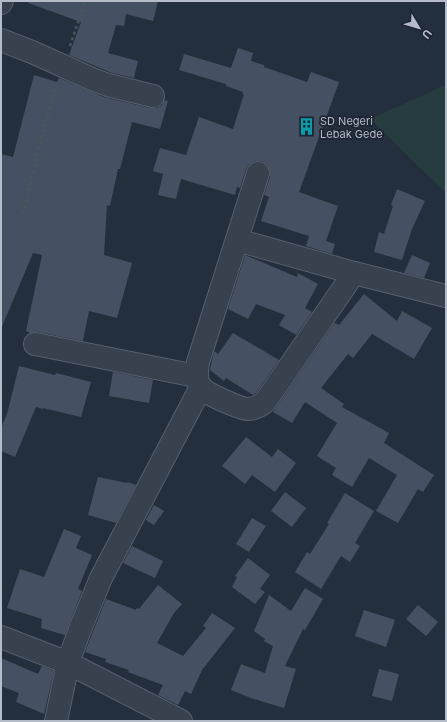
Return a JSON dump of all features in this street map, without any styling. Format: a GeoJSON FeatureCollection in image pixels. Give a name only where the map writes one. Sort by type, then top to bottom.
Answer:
{"type":"FeatureCollection","features":[{"type":"Feature","properties":{"kind":"street"},"geometry":{"type":"LineString","coordinates":[[1,40],[108,85],[153,96]]}},
{"type":"Feature","properties":{"kind":"street"},"geometry":{"type":"LineString","coordinates":[[56,721],[68,663],[86,612],[101,578],[199,382],[198,362],[258,173]]}},
{"type":"Feature","properties":{"kind":"street"},"geometry":{"type":"LineString","coordinates":[[237,240],[354,273],[446,296]]}},
{"type":"Feature","properties":{"kind":"street"},"geometry":{"type":"LineString","coordinates":[[35,344],[199,382],[212,395],[247,409],[256,408],[265,402],[354,273]]}},
{"type":"Feature","properties":{"kind":"street"},"geometry":{"type":"LineString","coordinates":[[1,637],[68,663],[181,721]]}},
{"type":"Feature","properties":{"kind":"path"},"geometry":{"type":"LineString","coordinates":[[23,214],[43,132],[63,66],[86,1]]}},
{"type":"Feature","properties":{"kind":"green space"},"geometry":{"type":"Polygon","coordinates":[[[446,85],[446,193],[370,119],[446,85]]]}},
{"type":"Feature","properties":{"kind":"building"},"geometry":{"type":"Polygon","coordinates":[[[29,1],[158,1],[153,21],[126,14],[124,26],[116,25],[108,53],[138,61],[134,78],[112,73],[69,55],[81,22],[28,3],[29,1]]]}},
{"type":"Feature","properties":{"kind":"building"},"geometry":{"type":"Polygon","coordinates":[[[238,48],[253,53],[251,61],[307,82],[311,72],[339,82],[299,192],[338,206],[326,241],[335,244],[332,254],[306,246],[309,236],[261,221],[269,197],[264,195],[270,177],[270,171],[267,165],[262,161],[255,161],[249,164],[240,188],[237,187],[235,195],[181,179],[176,199],[158,195],[163,174],[153,171],[160,148],[186,155],[199,117],[233,129],[244,94],[242,94],[243,92],[226,86],[226,84],[179,70],[184,54],[231,68],[238,48]]]}},
{"type":"Feature","properties":{"kind":"building"},"geometry":{"type":"Polygon","coordinates":[[[34,75],[57,82],[59,78],[104,97],[150,108],[157,108],[162,105],[164,100],[168,101],[160,129],[132,122],[120,169],[118,169],[110,206],[107,205],[104,255],[132,263],[117,318],[89,311],[83,341],[37,332],[30,333],[26,331],[42,255],[33,253],[1,329],[1,154],[13,157],[34,75]]]}},
{"type":"Feature","properties":{"kind":"building"},"geometry":{"type":"Polygon","coordinates":[[[397,189],[425,201],[412,229],[402,260],[374,252],[379,232],[384,234],[393,206],[391,205],[397,189]]]}},
{"type":"Feature","properties":{"kind":"building"},"geometry":{"type":"Polygon","coordinates":[[[245,255],[297,277],[298,273],[318,284],[305,308],[312,312],[296,335],[279,325],[285,315],[256,304],[248,319],[228,309],[245,255]]]}},
{"type":"Feature","properties":{"kind":"building"},"geometry":{"type":"Polygon","coordinates":[[[412,255],[430,263],[424,278],[404,273],[412,255]]]}},
{"type":"Feature","properties":{"kind":"building"},"geometry":{"type":"Polygon","coordinates":[[[364,294],[397,321],[402,311],[432,328],[414,359],[372,334],[353,358],[348,354],[321,388],[344,404],[342,407],[389,433],[384,443],[434,475],[423,492],[418,489],[398,523],[376,511],[397,475],[369,458],[352,487],[332,475],[336,468],[317,456],[337,423],[305,402],[292,423],[273,412],[333,325],[335,323],[339,325],[364,294]]]}},
{"type":"Feature","properties":{"kind":"building"},"geometry":{"type":"Polygon","coordinates":[[[233,333],[279,360],[256,393],[253,395],[226,378],[224,381],[210,370],[214,351],[218,354],[233,333]]]}},
{"type":"Feature","properties":{"kind":"building"},"geometry":{"type":"Polygon","coordinates":[[[19,366],[91,382],[81,417],[36,407],[15,457],[1,451],[1,428],[7,414],[19,366]]]}},
{"type":"Feature","properties":{"kind":"building"},"geometry":{"type":"Polygon","coordinates":[[[113,372],[153,380],[149,403],[109,396],[113,372]]]}},
{"type":"Feature","properties":{"kind":"building"},"geometry":{"type":"Polygon","coordinates":[[[246,437],[272,457],[278,449],[296,463],[275,492],[252,475],[245,484],[222,466],[246,437]]]}},
{"type":"Feature","properties":{"kind":"building"},"geometry":{"type":"Polygon","coordinates":[[[98,477],[136,485],[116,523],[88,515],[98,477]]]}},
{"type":"Feature","properties":{"kind":"building"},"geometry":{"type":"Polygon","coordinates":[[[285,492],[306,508],[292,527],[271,511],[285,492]]]}},
{"type":"Feature","properties":{"kind":"building"},"geometry":{"type":"Polygon","coordinates":[[[345,493],[374,511],[355,543],[360,546],[350,562],[341,556],[321,589],[295,572],[307,552],[310,554],[329,524],[327,523],[345,493]]]}},
{"type":"Feature","properties":{"kind":"building"},"geometry":{"type":"Polygon","coordinates":[[[154,505],[164,511],[154,525],[146,520],[154,505]]]}},
{"type":"Feature","properties":{"kind":"building"},"geometry":{"type":"Polygon","coordinates":[[[252,518],[266,526],[249,552],[236,544],[252,518]]]}},
{"type":"Feature","properties":{"kind":"building"},"geometry":{"type":"Polygon","coordinates":[[[64,529],[81,536],[76,548],[92,555],[78,589],[82,591],[65,635],[41,628],[42,619],[7,608],[20,569],[44,577],[64,529]]]}},
{"type":"Feature","properties":{"kind":"building"},"geometry":{"type":"Polygon","coordinates":[[[132,546],[163,561],[155,578],[123,563],[132,546]]]}},
{"type":"Feature","properties":{"kind":"building"},"geometry":{"type":"Polygon","coordinates":[[[248,558],[270,575],[260,589],[265,592],[255,604],[232,587],[237,577],[235,576],[248,558]]]}},
{"type":"Feature","properties":{"kind":"building"},"geometry":{"type":"Polygon","coordinates":[[[158,585],[182,604],[174,613],[157,643],[183,656],[206,628],[203,626],[212,613],[235,628],[202,670],[191,694],[185,691],[178,705],[158,695],[163,685],[128,672],[129,670],[105,662],[106,659],[85,652],[106,599],[136,610],[137,608],[139,609],[158,585]]]}},
{"type":"Feature","properties":{"kind":"building"},"geometry":{"type":"Polygon","coordinates":[[[305,588],[323,599],[305,630],[303,629],[285,666],[296,669],[284,708],[231,690],[241,664],[265,673],[273,646],[264,641],[265,639],[254,631],[269,595],[291,611],[305,588]]]}},
{"type":"Feature","properties":{"kind":"building"},"geometry":{"type":"Polygon","coordinates":[[[418,605],[438,622],[426,636],[406,619],[418,605]]]}},
{"type":"Feature","properties":{"kind":"building"},"geometry":{"type":"Polygon","coordinates":[[[364,610],[395,620],[386,647],[355,636],[364,610]]]}},
{"type":"Feature","properties":{"kind":"building"},"geometry":{"type":"Polygon","coordinates":[[[1,658],[38,674],[42,666],[54,671],[44,714],[16,702],[19,693],[1,686],[1,658]]]}},
{"type":"Feature","properties":{"kind":"building"},"geometry":{"type":"Polygon","coordinates":[[[379,669],[399,674],[392,701],[372,696],[379,669]]]}},
{"type":"Feature","properties":{"kind":"place","name":"SD Negeri Lebak Gede"},"geometry":{"type":"Point","coordinates":[307,127]}}]}
